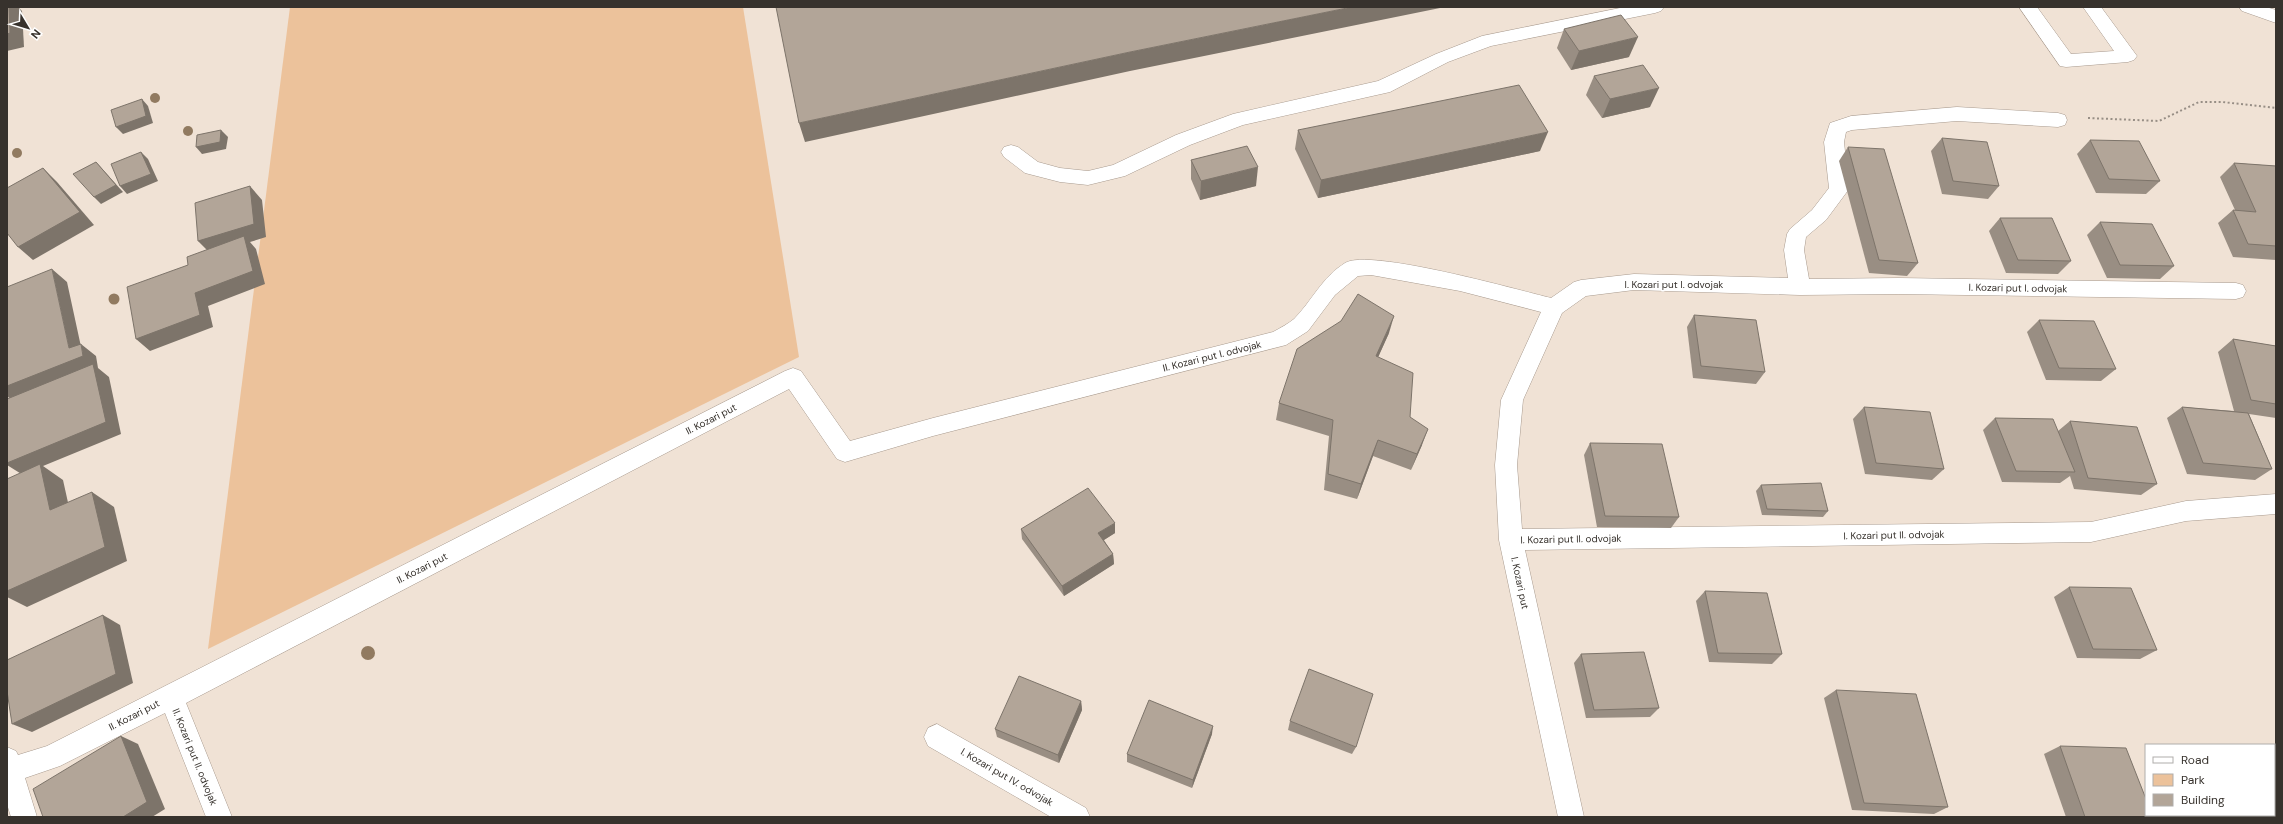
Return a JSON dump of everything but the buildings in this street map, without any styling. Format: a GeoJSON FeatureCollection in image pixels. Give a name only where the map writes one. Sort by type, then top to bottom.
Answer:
{"type":"FeatureCollection","features":[{"type":"Feature","properties":{"kind":"street"},"geometry":{"type":"LineString","coordinates":[[1011,152],[1032,168],[1060,175],[1088,178],[1118,171],[1183,140],[1240,119],[1383,87],[1442,58],[1488,40],[1655,7]]}},
{"type":"Feature","properties":{"kind":"street"},"geometry":{"type":"LineString","coordinates":[[2028,7],[2066,61],[2128,56],[2092,7]]}},
{"type":"Feature","properties":{"kind":"street"},"geometry":{"type":"LineString","coordinates":[[2248,7],[2276,17]]}},
{"type":"Feature","properties":{"kind":"street"},"geometry":{"type":"LineString","coordinates":[[1800,287],[1794,250],[1797,234],[1819,215],[1839,189],[1834,142],[1837,128],[1851,123],[1957,114],[2058,120]]}},
{"type":"Feature","properties":{"kind":"street","name":"II. Kozari put I. odvojak"},"geometry":{"type":"LineString","coordinates":[[845,452],[940,425],[1279,339],[1301,325],[1328,289],[1353,268],[1371,267],[1460,282],[1554,307]]}},
{"type":"Feature","properties":{"kind":"street","name":"I. Kozari put I. odvojak"},"geometry":{"type":"LineString","coordinates":[[1554,307],[1581,288],[1634,282],[1800,287],[1898,286],[2236,291]]}},
{"type":"Feature","properties":{"kind":"street","name":"I. Kozari put"},"geometry":{"type":"LineString","coordinates":[[1554,307],[1512,400],[1506,465],[1511,540],[1571,817]]}},
{"type":"Feature","properties":{"kind":"street","name":"II. Kozari put"},"geometry":{"type":"LineString","coordinates":[[24,817],[8,767],[50,757],[171,697],[794,377],[845,452]]}},
{"type":"Feature","properties":{"kind":"street","name":"I. Kozari put II. odvojak"},"geometry":{"type":"LineString","coordinates":[[1511,540],[2091,532],[2186,511],[2276,504]]}},
{"type":"Feature","properties":{"kind":"street","name":"II. Kozari put II. odvojak"},"geometry":{"type":"LineString","coordinates":[[171,697],[219,817]]}},
{"type":"Feature","properties":{"kind":"street","name":"I. Kozari put IV. odvojak"},"geometry":{"type":"LineString","coordinates":[[937,737],[1077,817]]}},
{"type":"Feature","properties":{"kind":"path"},"geometry":{"type":"LineString","coordinates":[[2058,120],[2088,118],[2159,121],[2199,102],[2222,102],[2276,108]]}},
{"type":"Feature","properties":{"kind":"green space"},"geometry":{"type":"Polygon","coordinates":[[[290,7],[743,7],[799,357],[208,649],[290,7]]]}}]}
